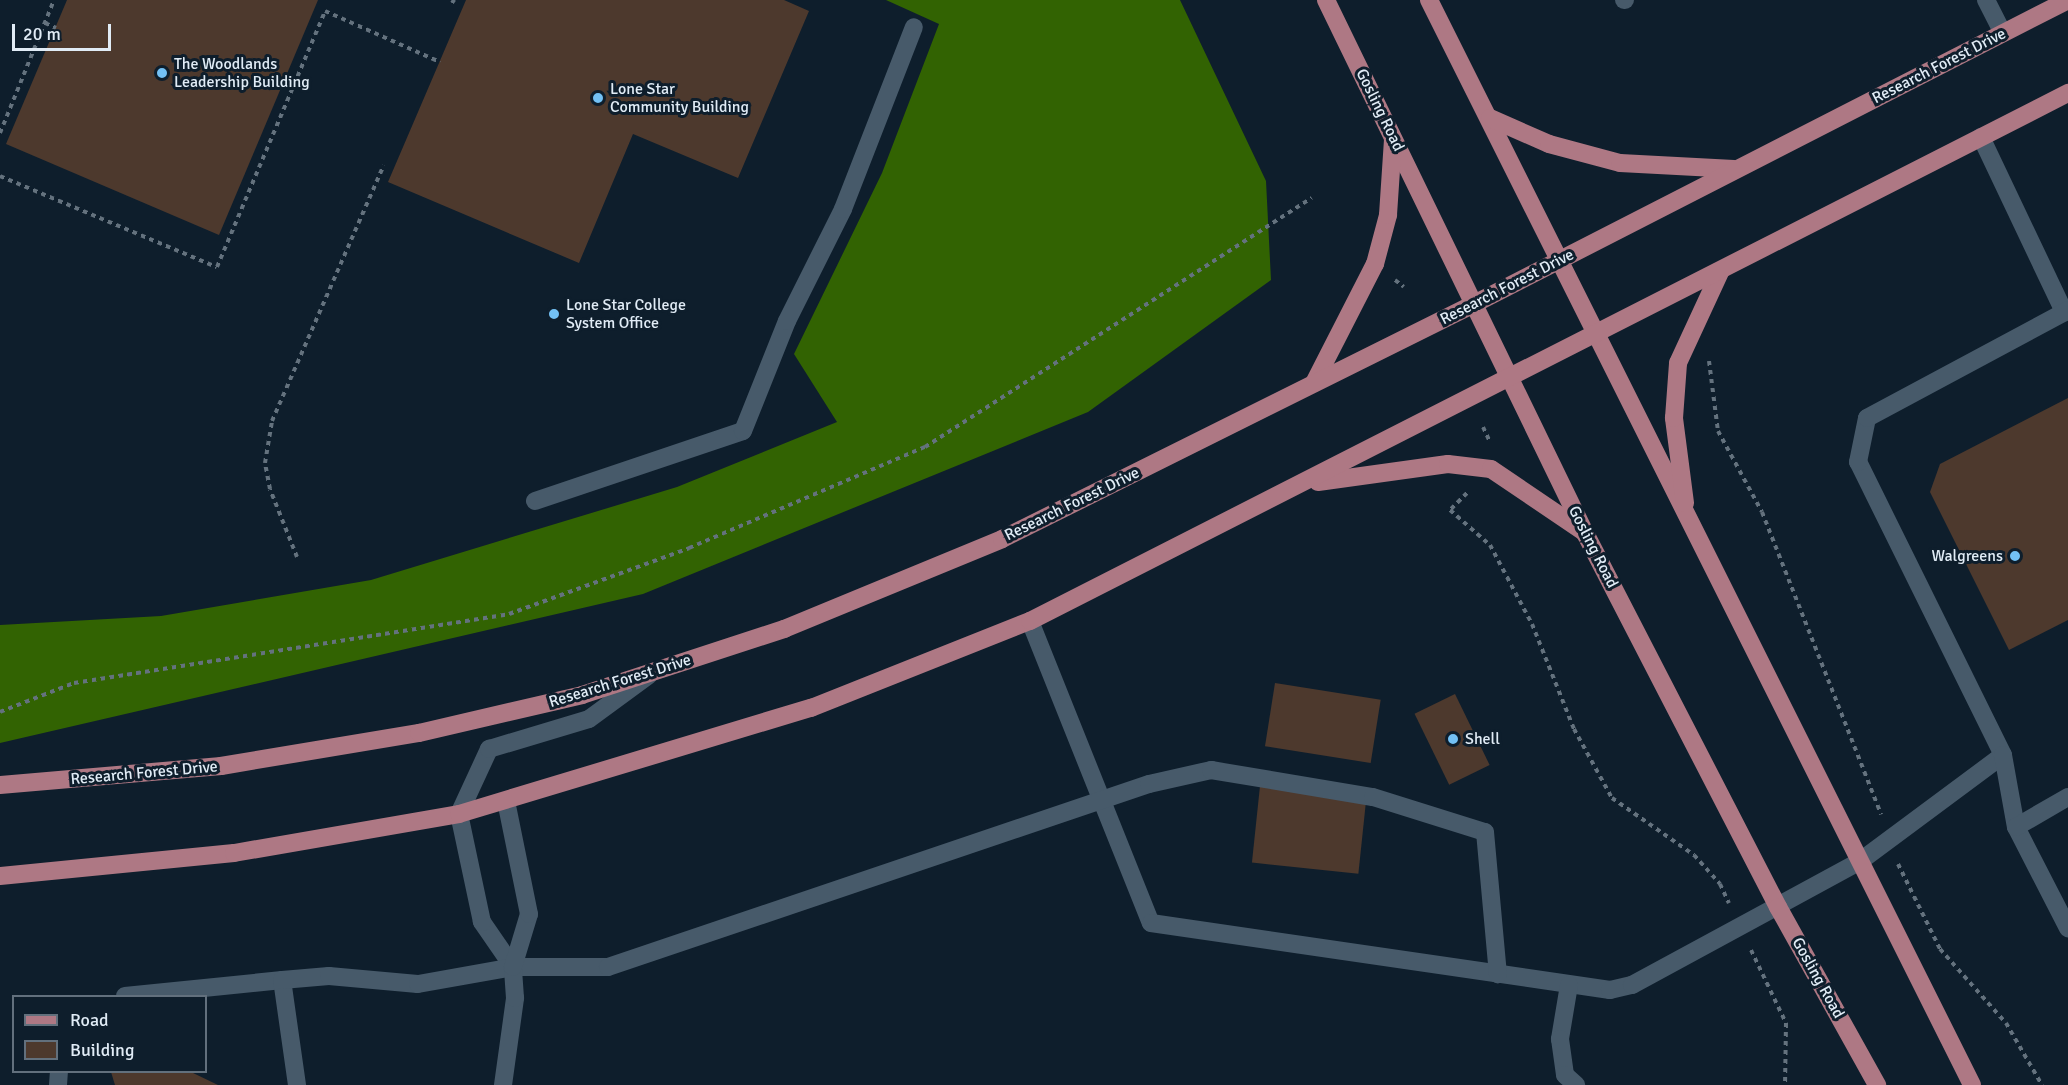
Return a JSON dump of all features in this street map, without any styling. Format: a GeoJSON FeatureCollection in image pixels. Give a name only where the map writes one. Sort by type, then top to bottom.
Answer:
{"type":"FeatureCollection","features":[{"type":"Feature","properties":{"kind":"main road","name":"Gosling Road"},"geometry":{"type":"LineString","coordinates":[[1326,0],[1585,533],[1778,907],[1878,1085]]}},
{"type":"Feature","properties":{"kind":"main road"},"geometry":{"type":"LineString","coordinates":[[1430,0],[1972,1085]]}},
{"type":"Feature","properties":{"kind":"main road","name":"Research Forest Drive"},"geometry":{"type":"LineString","coordinates":[[0,785],[220,766],[408,735],[582,695],[784,629],[1002,539],[1474,304],[2068,0]]}},
{"type":"Feature","properties":{"kind":"main road"},"geometry":{"type":"LineString","coordinates":[[0,876],[234,853],[459,814],[811,708],[1030,621],[1511,380],[1595,334],[2068,93]]}},
{"type":"Feature","properties":{"kind":"main road"},"geometry":{"type":"LineString","coordinates":[[1490,118],[1549,144],[1620,163],[1736,169]]}},
{"type":"Feature","properties":{"kind":"main road"},"geometry":{"type":"LineString","coordinates":[[1314,383],[1375,264],[1388,215],[1393,137]]}},
{"type":"Feature","properties":{"kind":"main road"},"geometry":{"type":"LineString","coordinates":[[1686,516],[1674,418],[1678,363],[1721,270]]}},
{"type":"Feature","properties":{"kind":"main road"},"geometry":{"type":"LineString","coordinates":[[1304,483],[1448,464],[1491,469],[1585,533]]}},
{"type":"Feature","properties":{"kind":"lane"},"geometry":{"type":"LineString","coordinates":[[1986,0],[2003,33]]}},
{"type":"Feature","properties":{"kind":"lane"},"geometry":{"type":"LineString","coordinates":[[535,501],[743,431],[787,321],[843,209],[914,27]]}},
{"type":"Feature","properties":{"kind":"lane"},"geometry":{"type":"LineString","coordinates":[[1981,137],[2066,311],[1867,418],[1858,462],[2003,755],[2016,827],[2068,928]]}},
{"type":"Feature","properties":{"kind":"lane"},"geometry":{"type":"LineString","coordinates":[[1030,621],[1151,923],[1569,985],[1610,990],[1632,985],[1859,862],[2003,755]]}},
{"type":"Feature","properties":{"kind":"lane"},"geometry":{"type":"LineString","coordinates":[[513,967],[482,922],[459,814],[489,749],[589,719],[653,672]]}},
{"type":"Feature","properties":{"kind":"lane"},"geometry":{"type":"LineString","coordinates":[[137,995],[329,975],[418,984],[513,967],[608,967],[636,960],[1149,784],[1211,770],[1373,797],[1485,832],[1498,974]]}},
{"type":"Feature","properties":{"kind":"lane"},"geometry":{"type":"LineString","coordinates":[[2016,827],[2068,797]]}},
{"type":"Feature","properties":{"kind":"lane"},"geometry":{"type":"LineString","coordinates":[[503,1085],[514,998],[513,967],[529,914],[506,801]]}},
{"type":"Feature","properties":{"kind":"lane"},"geometry":{"type":"LineString","coordinates":[[282,980],[297,1085]]}},
{"type":"Feature","properties":{"kind":"lane"},"geometry":{"type":"LineString","coordinates":[[1569,985],[1560,1040],[1565,1075],[1576,1085]]}},
{"type":"Feature","properties":{"kind":"path"},"geometry":{"type":"LineString","coordinates":[[0,132],[54,0]]}},
{"type":"Feature","properties":{"kind":"path"},"geometry":{"type":"LineString","coordinates":[[0,176],[217,267],[326,11],[440,62]]}},
{"type":"Feature","properties":{"kind":"path"},"geometry":{"type":"LineString","coordinates":[[45,23],[56,28]]}},
{"type":"Feature","properties":{"kind":"path"},"geometry":{"type":"LineString","coordinates":[[297,557],[270,489],[265,463],[270,432],[384,165]]}},
{"type":"Feature","properties":{"kind":"path"},"geometry":{"type":"LineString","coordinates":[[0,712],[74,683],[509,614],[688,548],[925,447],[1312,198]]}},
{"type":"Feature","properties":{"kind":"path"},"geometry":{"type":"LineString","coordinates":[[1709,361],[1718,431],[1762,512],[1905,882],[1940,949],[2006,1023],[2042,1085]]}},
{"type":"Feature","properties":{"kind":"path"},"geometry":{"type":"LineString","coordinates":[[1491,469],[1450,510],[1490,545],[1532,624],[1574,729],[1612,798],[1694,855],[1720,884],[1786,1023],[1785,1085]]}},
{"type":"Feature","properties":{"kind":"green space"},"geometry":{"type":"Polygon","coordinates":[[[886,0],[1180,0],[1266,181],[1271,280],[1088,412],[643,594],[0,743],[0,625],[161,616],[371,580],[677,487],[837,422],[794,354],[882,173],[939,24],[886,0]]]}},
{"type":"Feature","properties":{"kind":"building","name":"The Woodlands Leadership Building"},"geometry":{"type":"Polygon","coordinates":[[[67,0],[318,0],[219,235],[6,144],[67,0]]]}},
{"type":"Feature","properties":{"kind":"building","name":"Lone Star Community Building"},"geometry":{"type":"Polygon","coordinates":[[[466,0],[784,0],[809,11],[738,178],[633,134],[579,263],[388,182],[466,0]]]}},
{"type":"Feature","properties":{"kind":"building","name":"Walgreens"},"geometry":{"type":"Polygon","coordinates":[[[2068,398],[2068,620],[2009,650],[1930,492],[1940,464],[2068,398]]]}},
{"type":"Feature","properties":{"kind":"building"},"geometry":{"type":"Polygon","coordinates":[[[1275,683],[1381,700],[1371,763],[1265,746],[1275,683]]]}},
{"type":"Feature","properties":{"kind":"building","name":"Shell"},"geometry":{"type":"Polygon","coordinates":[[[1455,694],[1490,765],[1449,785],[1415,714],[1455,694]]]}},
{"type":"Feature","properties":{"kind":"building"},"geometry":{"type":"Polygon","coordinates":[[[1260,786],[1366,797],[1358,874],[1252,863],[1260,786]]]}},
{"type":"Feature","properties":{"kind":"building"},"geometry":{"type":"Polygon","coordinates":[[[111,1073],[193,1073],[218,1085],[115,1085],[111,1073]]]}},
{"type":"Feature","properties":{"kind":"place","name":"The Woodlands Leadership Building"},"geometry":{"type":"Point","coordinates":[162,73]}},
{"type":"Feature","properties":{"kind":"place","name":"Lone Star Community Building"},"geometry":{"type":"Point","coordinates":[598,98]}},
{"type":"Feature","properties":{"kind":"place","name":"Lone Star College System Office"},"geometry":{"type":"Point","coordinates":[554,314]}},
{"type":"Feature","properties":{"kind":"place","name":"Walgreens"},"geometry":{"type":"Point","coordinates":[2015,556]}},
{"type":"Feature","properties":{"kind":"place","name":"Shell"},"geometry":{"type":"Point","coordinates":[1453,739]}}]}
